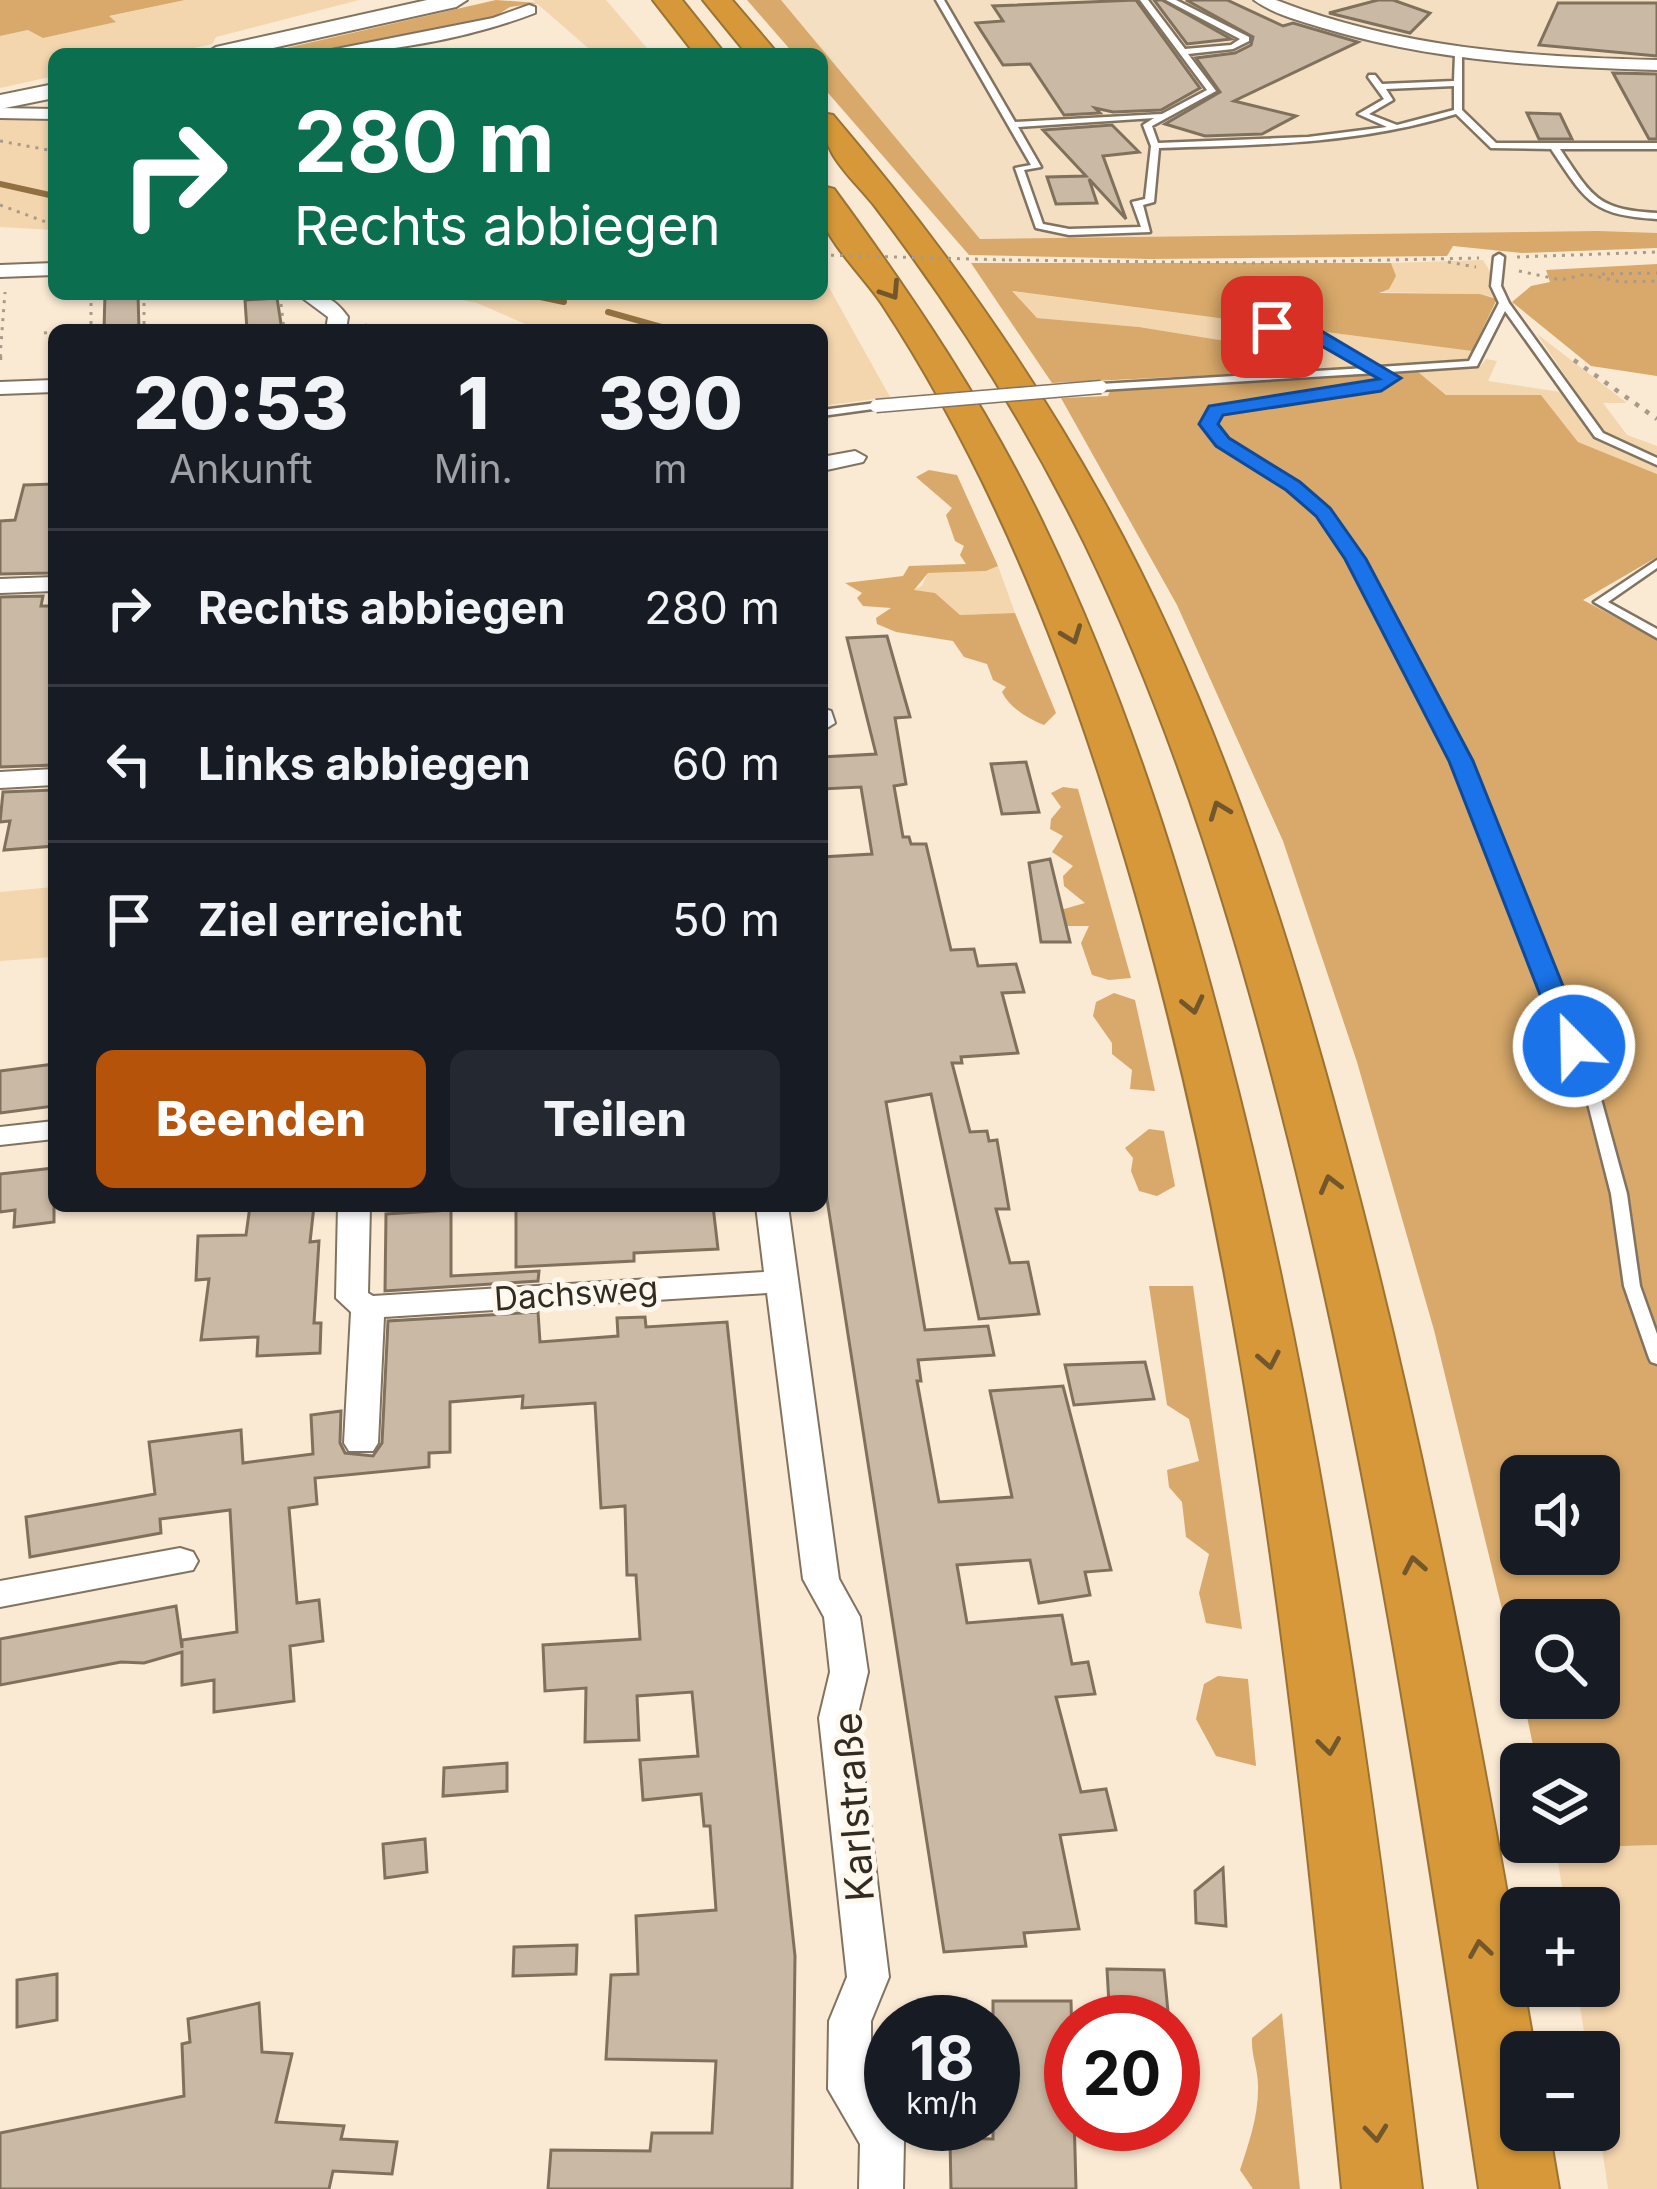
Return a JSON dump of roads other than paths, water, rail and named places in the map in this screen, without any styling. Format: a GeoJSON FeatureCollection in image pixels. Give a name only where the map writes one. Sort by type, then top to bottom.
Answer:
{"type":"FeatureCollection","features":[{"type":"Feature","properties":{"kind":"highway"},"geometry":{"type":"LineString","coordinates":[[667,0],[705,48]]}},
{"type":"Feature","properties":{"kind":"highway"},"geometry":{"type":"LineString","coordinates":[[717,0],[759,48]]}},
{"type":"Feature","properties":{"kind":"highway"},"geometry":{"type":"LineString","coordinates":[[828,129],[916,236],[1043,429],[1113,560],[1193,740],[1232,844],[1347,1246],[1396,1475],[1438,1679],[1519,2189]]}},
{"type":"Feature","properties":{"kind":"highway"},"geometry":{"type":"LineString","coordinates":[[828,205],[926,346],[1051,581],[1113,738],[1183,963],[1247,1246],[1292,1480],[1352,1912],[1382,2189]]}},
{"type":"Feature","properties":{"kind":"main road"},"geometry":{"type":"LineString","coordinates":[[243,48],[456,0]]}},
{"type":"Feature","properties":{"kind":"main road"},"geometry":{"type":"LineString","coordinates":[[0,103],[48,92]]}},
{"type":"Feature","properties":{"kind":"street"},"geometry":{"type":"LineString","coordinates":[[1262,0],[1355,31],[1459,54],[1657,65]]}},
{"type":"Feature","properties":{"kind":"street"},"geometry":{"type":"LineString","coordinates":[[352,48],[497,22],[529,10]]}},
{"type":"Feature","properties":{"kind":"street"},"geometry":{"type":"LineString","coordinates":[[0,113],[48,115]]}},
{"type":"Feature","properties":{"kind":"street"},"geometry":{"type":"LineString","coordinates":[[3,271],[48,268]]}},
{"type":"Feature","properties":{"kind":"street"},"geometry":{"type":"LineString","coordinates":[[317,300],[334,310],[337,324]]}},
{"type":"Feature","properties":{"kind":"street"},"geometry":{"type":"LineString","coordinates":[[0,388],[48,386]]}},
{"type":"Feature","properties":{"kind":"street"},"geometry":{"type":"LineString","coordinates":[[828,463],[855,457]]}},
{"type":"Feature","properties":{"kind":"street"},"geometry":{"type":"LineString","coordinates":[[0,586],[48,584]]}},
{"type":"Feature","properties":{"kind":"street"},"geometry":{"type":"LineString","coordinates":[[0,780],[48,777]]}},
{"type":"Feature","properties":{"kind":"street"},"geometry":{"type":"LineString","coordinates":[[0,1136],[48,1131]]}},
{"type":"Feature","properties":{"kind":"street"},"geometry":{"type":"LineString","coordinates":[[354,1212],[352,1298],[368,1307],[361,1443]]}},
{"type":"Feature","properties":{"kind":"street","name":"Karlstraße"},"geometry":{"type":"LineString","coordinates":[[773,1212],[821,1580],[842,1617],[849,1672],[838,1718],[868,1976],[850,2021],[850,2089],[881,2141],[881,2189]]}},
{"type":"Feature","properties":{"kind":"street","name":"Dachsweg"},"geometry":{"type":"LineString","coordinates":[[368,1307],[784,1281]]}},
{"type":"Feature","properties":{"kind":"street"},"geometry":{"type":"LineString","coordinates":[[0,1594],[180,1561]]}},
{"type":"Feature","properties":{"kind":"lane"},"geometry":{"type":"LineString","coordinates":[[940,0],[1037,167],[1018,168],[1040,226],[1070,232],[1147,230],[1137,202],[1149,202],[1155,146],[1147,125],[1212,91],[1144,0]]}},
{"type":"Feature","properties":{"kind":"lane"},"geometry":{"type":"LineString","coordinates":[[1170,0],[1246,39],[1233,47],[1183,52]]}},
{"type":"Feature","properties":{"kind":"lane"},"geometry":{"type":"LineString","coordinates":[[1459,54],[1458,111],[1494,146],[1657,146]]}},
{"type":"Feature","properties":{"kind":"lane"},"geometry":{"type":"LineString","coordinates":[[1372,77],[1389,100],[1362,114],[1397,128]]}},
{"type":"Feature","properties":{"kind":"lane"},"geometry":{"type":"LineString","coordinates":[[1380,87],[1458,83]]}},
{"type":"Feature","properties":{"kind":"lane"},"geometry":{"type":"LineString","coordinates":[[1155,146],[1334,137],[1397,128],[1458,111]]}},
{"type":"Feature","properties":{"kind":"lane"},"geometry":{"type":"LineString","coordinates":[[1013,125],[1167,115]]}},
{"type":"Feature","properties":{"kind":"lane"},"geometry":{"type":"LineString","coordinates":[[1555,148],[1594,206],[1624,215],[1657,216]]}},
{"type":"Feature","properties":{"kind":"lane"},"geometry":{"type":"LineString","coordinates":[[1498,264],[1496,286],[1504,303],[1598,435],[1657,462]]}},
{"type":"Feature","properties":{"kind":"lane"},"geometry":{"type":"LineString","coordinates":[[828,411],[1101,387],[1473,364],[1504,303]]}},
{"type":"Feature","properties":{"kind":"lane"},"geometry":{"type":"LineString","coordinates":[[1272,327],[1316,336],[1392,378],[1381,385],[1215,410],[1208,424],[1222,442],[1293,486],[1323,512],[1356,559],[1461,761],[1591,1088],[1618,1194],[1632,1286],[1657,1358]]}},
{"type":"Feature","properties":{"kind":"lane"},"geometry":{"type":"LineString","coordinates":[[1657,563],[1600,602],[1657,634]]}},
{"type":"Feature","properties":{"kind":"waterway"},"geometry":{"type":"LineString","coordinates":[[0,184],[48,195]]}},
{"type":"Feature","properties":{"kind":"waterway"},"geometry":{"type":"LineString","coordinates":[[554,300],[564,302]]}},
{"type":"Feature","properties":{"kind":"waterway"},"geometry":{"type":"LineString","coordinates":[[608,312],[651,324]]}}]}
